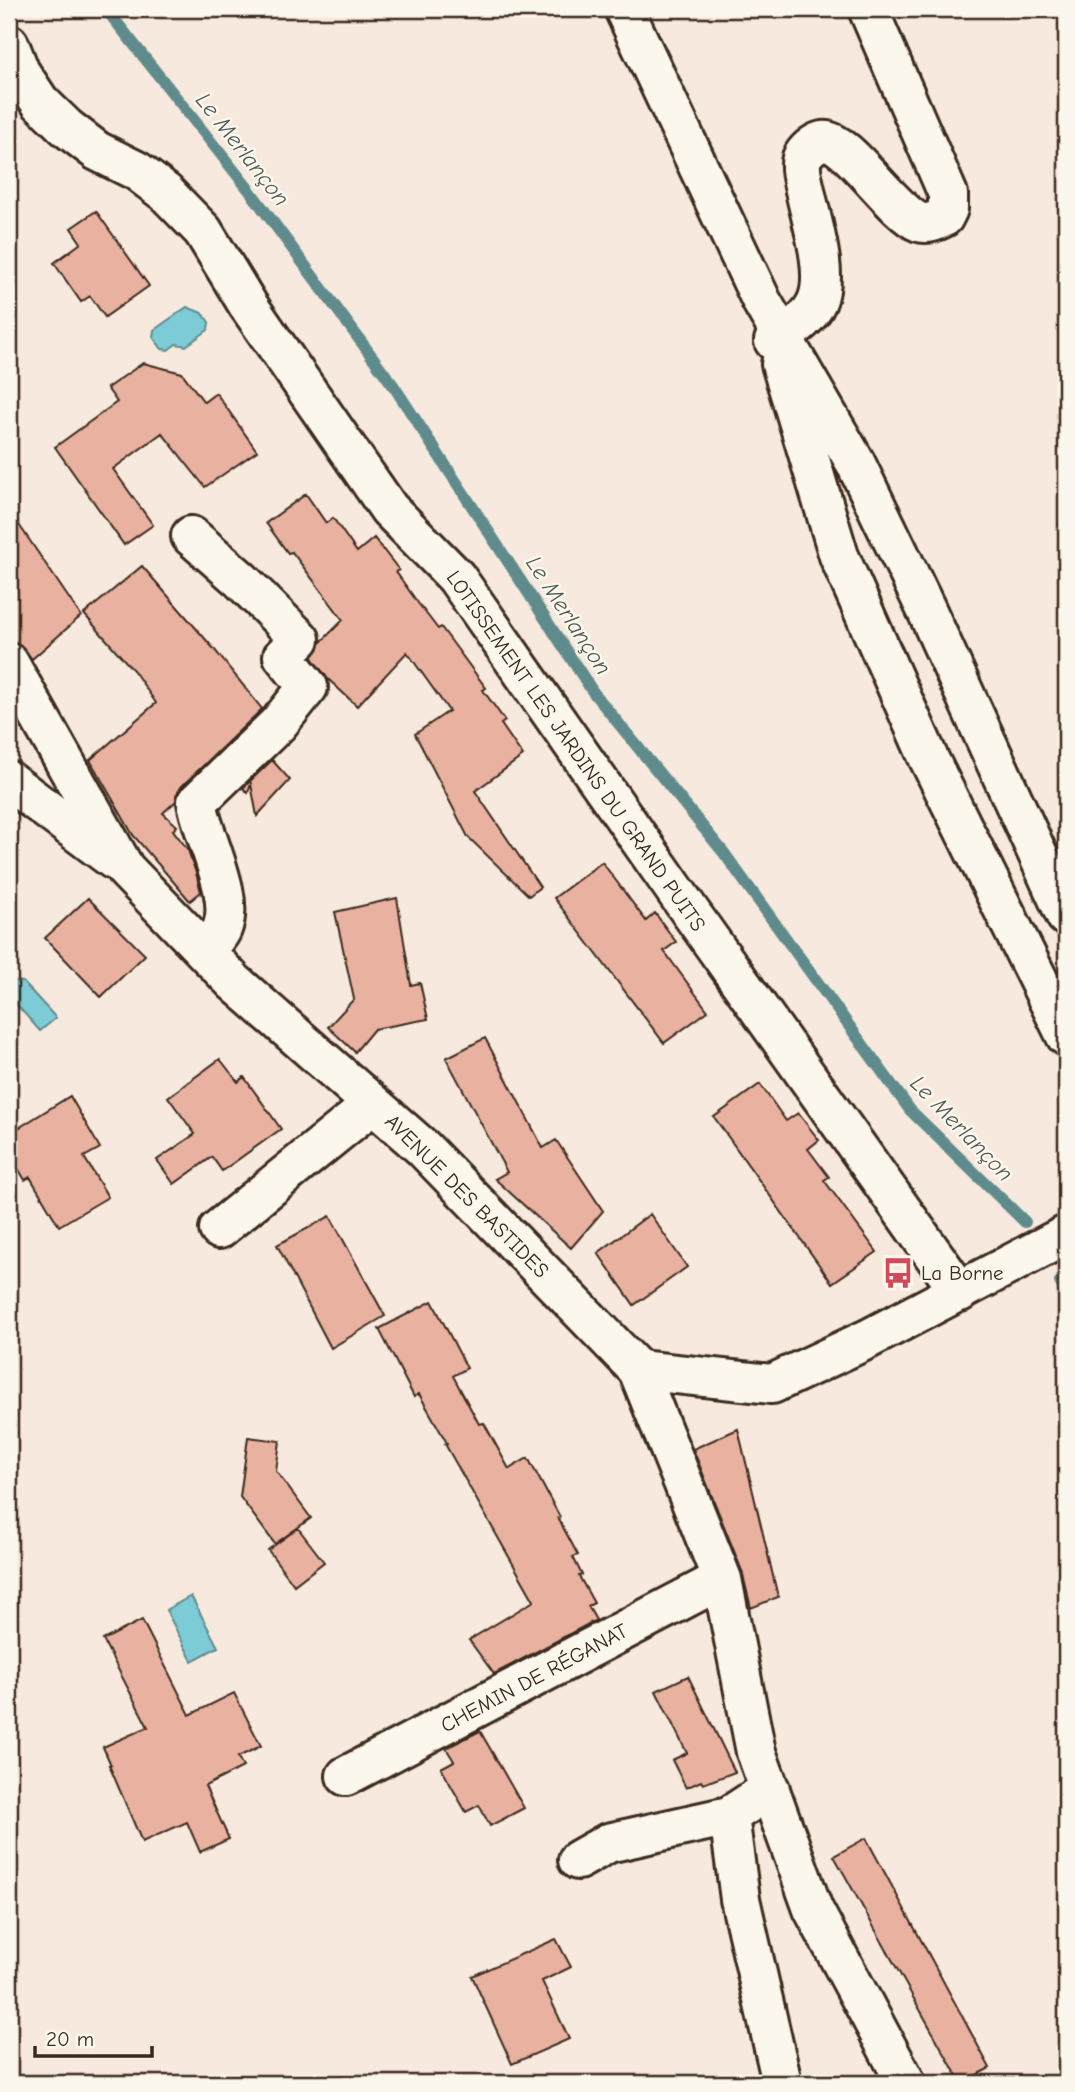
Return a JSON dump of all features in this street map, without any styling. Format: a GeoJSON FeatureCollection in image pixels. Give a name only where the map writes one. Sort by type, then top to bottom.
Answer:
{"type":"FeatureCollection","features":[{"type":"Feature","properties":{"kind":"street"},"geometry":{"type":"LineString","coordinates":[[624,9],[778,338],[855,462],[926,609],[1066,916]]}},
{"type":"Feature","properties":{"kind":"street"},"geometry":{"type":"LineString","coordinates":[[778,338],[806,318],[817,301],[820,283],[819,260],[802,178],[801,160],[808,149],[822,141],[832,141],[844,150],[904,213],[920,222],[932,223],[944,217],[948,209],[948,194],[868,9]]}},
{"type":"Feature","properties":{"kind":"street","name":"LOTISSEMENT LES JARDINS DU GRAND PUITS"},"geometry":{"type":"LineString","coordinates":[[9,44],[20,72],[40,102],[66,128],[97,151],[137,172],[166,193],[203,231],[248,305],[389,509],[456,578],[960,1292]]}},
{"type":"Feature","properties":{"kind":"street"},"geometry":{"type":"LineString","coordinates":[[778,338],[839,556],[929,757],[1066,1036]]}},
{"type":"Feature","properties":{"kind":"street"},"geometry":{"type":"LineString","coordinates":[[191,536],[241,580],[300,639],[282,656],[308,687],[278,724],[197,802],[200,820],[226,894],[223,928],[206,951]]}},
{"type":"Feature","properties":{"kind":"street","name":"AVENUE DES BASTIDES"},"geometry":{"type":"LineString","coordinates":[[9,663],[125,869],[234,982],[423,1147],[638,1370]]}},
{"type":"Feature","properties":{"kind":"street"},"geometry":{"type":"LineString","coordinates":[[9,781],[125,869]]}},
{"type":"Feature","properties":{"kind":"street"},"geometry":{"type":"LineString","coordinates":[[219,1229],[373,1104]]}},
{"type":"Feature","properties":{"kind":"street"},"geometry":{"type":"LineString","coordinates":[[906,2083],[813,1909],[756,1752],[722,1579],[638,1370],[772,1384],[868,1339],[1066,1235]]}},
{"type":"Feature","properties":{"kind":"street","name":"CHEMIN DE RÉGANAT"},"geometry":{"type":"LineString","coordinates":[[346,1776],[722,1579]]}},
{"type":"Feature","properties":{"kind":"street"},"geometry":{"type":"LineString","coordinates":[[578,1860],[608,1843],[729,1816],[770,1789]]}},
{"type":"Feature","properties":{"kind":"street"},"geometry":{"type":"LineString","coordinates":[[729,1816],[740,1899],[782,2083]]}},
{"type":"Feature","properties":{"kind":"water"},"geometry":{"type":"Polygon","coordinates":[[[187,307],[202,313],[209,322],[208,330],[186,346],[176,344],[168,350],[162,349],[153,337],[154,330],[187,307]]]}},
{"type":"Feature","properties":{"kind":"water"},"geometry":{"type":"Polygon","coordinates":[[[14,981],[23,982],[56,1018],[40,1031],[9,996],[9,986],[14,981]]]}},
{"type":"Feature","properties":{"kind":"water"},"geometry":{"type":"Polygon","coordinates":[[[191,1596],[218,1647],[192,1661],[166,1610],[191,1596]]]}},
{"type":"Feature","properties":{"kind":"building"},"geometry":{"type":"Polygon","coordinates":[[[96,211],[149,286],[105,317],[90,296],[81,302],[54,263],[81,243],[71,228],[96,211]]]}},
{"type":"Feature","properties":{"kind":"building"},"geometry":{"type":"Polygon","coordinates":[[[143,363],[182,373],[204,402],[216,393],[257,451],[205,487],[162,433],[113,469],[153,525],[124,545],[55,447],[117,402],[107,388],[143,363]]]}},
{"type":"Feature","properties":{"kind":"building"},"geometry":{"type":"Polygon","coordinates":[[[306,494],[326,523],[333,518],[357,552],[374,538],[399,570],[396,572],[418,603],[438,629],[441,627],[486,688],[483,690],[505,721],[501,724],[523,756],[475,791],[540,887],[529,896],[468,837],[415,734],[449,711],[407,652],[357,706],[327,678],[312,658],[321,642],[343,620],[292,552],[288,553],[266,523],[306,494]]]}},
{"type":"Feature","properties":{"kind":"building"},"geometry":{"type":"Polygon","coordinates":[[[9,510],[81,616],[32,659],[21,645],[9,641],[9,510]]]}},
{"type":"Feature","properties":{"kind":"building"},"geometry":{"type":"Polygon","coordinates":[[[142,566],[262,709],[182,786],[176,795],[176,801],[163,813],[177,826],[173,830],[188,850],[196,873],[201,892],[190,901],[133,835],[90,760],[156,703],[134,671],[84,614],[142,566]]]}},
{"type":"Feature","properties":{"kind":"building"},"geometry":{"type":"Polygon","coordinates":[[[272,760],[290,780],[257,816],[251,784],[248,793],[243,788],[272,760]]]}},
{"type":"Feature","properties":{"kind":"building"},"geometry":{"type":"Polygon","coordinates":[[[602,862],[646,921],[655,913],[676,942],[664,951],[708,1011],[664,1043],[554,898],[602,862]]]}},
{"type":"Feature","properties":{"kind":"building"},"geometry":{"type":"Polygon","coordinates":[[[88,898],[145,955],[101,997],[45,938],[88,898]]]}},
{"type":"Feature","properties":{"kind":"building"},"geometry":{"type":"Polygon","coordinates":[[[397,898],[411,985],[420,983],[428,1019],[374,1029],[355,1052],[328,1027],[354,999],[335,912],[397,898]]]}},
{"type":"Feature","properties":{"kind":"building"},"geometry":{"type":"Polygon","coordinates":[[[485,1038],[543,1148],[556,1140],[603,1211],[571,1248],[495,1179],[507,1172],[446,1058],[485,1038]]]}},
{"type":"Feature","properties":{"kind":"building"},"geometry":{"type":"Polygon","coordinates":[[[220,1059],[238,1082],[244,1077],[281,1129],[222,1171],[212,1157],[174,1184],[157,1160],[195,1134],[168,1097],[220,1059]]]}},
{"type":"Feature","properties":{"kind":"building"},"geometry":{"type":"Polygon","coordinates":[[[760,1084],[786,1121],[798,1113],[819,1140],[808,1149],[829,1177],[824,1180],[877,1252],[832,1283],[714,1117],[760,1084]]]}},
{"type":"Feature","properties":{"kind":"building"},"geometry":{"type":"Polygon","coordinates":[[[70,1096],[100,1148],[84,1157],[108,1197],[59,1226],[30,1177],[25,1180],[9,1153],[9,1134],[70,1096]]]}},
{"type":"Feature","properties":{"kind":"building"},"geometry":{"type":"Polygon","coordinates":[[[650,1214],[687,1267],[634,1305],[598,1253],[650,1214]]]}},
{"type":"Feature","properties":{"kind":"building"},"geometry":{"type":"Polygon","coordinates":[[[330,1216],[385,1316],[331,1348],[277,1245],[330,1216]]]}},
{"type":"Feature","properties":{"kind":"building"},"geometry":{"type":"Polygon","coordinates":[[[432,1301],[467,1368],[453,1376],[479,1424],[484,1423],[509,1469],[528,1458],[578,1555],[573,1557],[582,1575],[579,1576],[594,1603],[588,1606],[596,1620],[494,1674],[469,1640],[534,1601],[419,1394],[414,1397],[379,1329],[432,1301]]]}},
{"type":"Feature","properties":{"kind":"building"},"geometry":{"type":"Polygon","coordinates":[[[738,1429],[778,1597],[751,1608],[742,1571],[693,1449],[738,1429]]]}},
{"type":"Feature","properties":{"kind":"building"},"geometry":{"type":"Polygon","coordinates":[[[248,1437],[280,1441],[276,1471],[311,1518],[275,1544],[240,1497],[248,1437]]]}},
{"type":"Feature","properties":{"kind":"building"},"geometry":{"type":"Polygon","coordinates":[[[298,1528],[324,1562],[294,1585],[268,1550],[298,1528]]]}},
{"type":"Feature","properties":{"kind":"building"},"geometry":{"type":"Polygon","coordinates":[[[142,1620],[190,1715],[234,1693],[261,1746],[238,1757],[243,1767],[205,1786],[229,1839],[200,1852],[187,1822],[142,1842],[103,1747],[148,1727],[103,1640],[142,1620]]]}},
{"type":"Feature","properties":{"kind":"building"},"geometry":{"type":"Polygon","coordinates":[[[688,1676],[735,1772],[686,1788],[672,1760],[687,1753],[656,1691],[688,1676]]]}},
{"type":"Feature","properties":{"kind":"building"},"geometry":{"type":"Polygon","coordinates":[[[480,1731],[524,1808],[490,1826],[479,1805],[466,1812],[441,1768],[454,1761],[446,1748],[480,1731]]]}},
{"type":"Feature","properties":{"kind":"building"},"geometry":{"type":"Polygon","coordinates":[[[866,1838],[990,2068],[961,2083],[834,1856],[866,1838]]]}},
{"type":"Feature","properties":{"kind":"building"},"geometry":{"type":"Polygon","coordinates":[[[556,1939],[571,1967],[542,1981],[569,2039],[512,2064],[472,1976],[556,1939]]]}},
{"type":"Feature","properties":{"kind":"waterway","name":"Le Merlançon"},"geometry":{"type":"LineString","coordinates":[[106,9],[250,191],[393,385],[593,692],[724,853],[910,1110],[1025,1222]]}},
{"type":"Feature","properties":{"kind":"waterway","name":"Le Merlançon"},"geometry":{"type":"LineString","coordinates":[[1060,1282],[1066,1292]]}},
{"type":"Feature","properties":{"kind":"place","name":"La Borne"},"geometry":{"type":"Point","coordinates":[898,1273]}}]}
